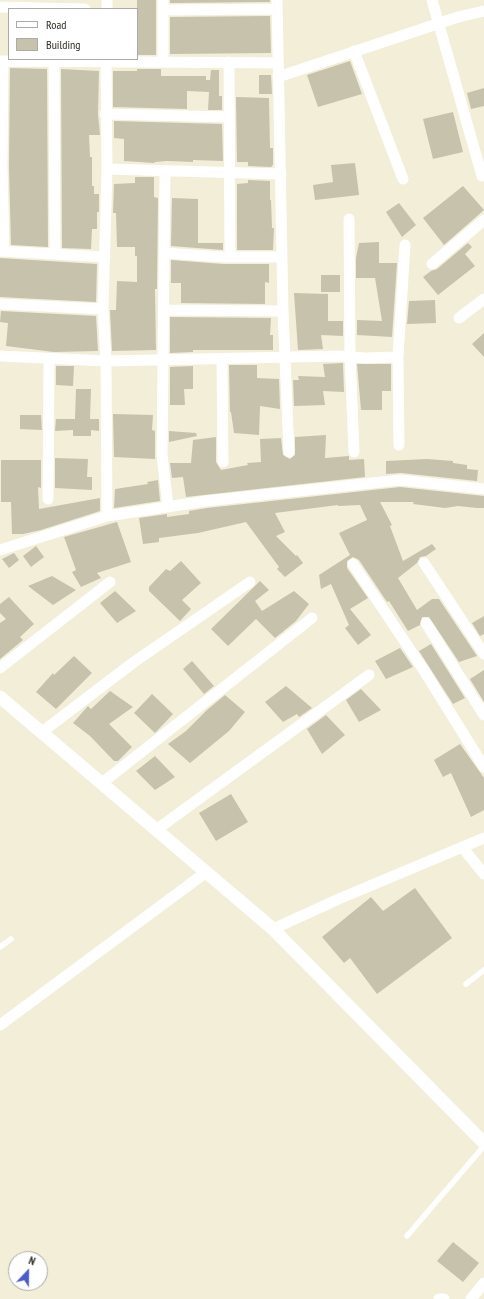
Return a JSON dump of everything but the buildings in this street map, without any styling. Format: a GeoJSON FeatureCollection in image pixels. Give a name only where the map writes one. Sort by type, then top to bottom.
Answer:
{"type":"FeatureCollection","features":[{"type":"Feature","properties":{"kind":"street"},"geometry":{"type":"LineString","coordinates":[[432,0],[482,176]]}},
{"type":"Feature","properties":{"kind":"street"},"geometry":{"type":"LineString","coordinates":[[163,62],[163,5],[277,4],[283,310],[289,452]]}},
{"type":"Feature","properties":{"kind":"street"},"geometry":{"type":"LineString","coordinates":[[0,7],[42,8]]}},
{"type":"Feature","properties":{"kind":"street"},"geometry":{"type":"LineString","coordinates":[[278,77],[438,23],[484,11]]}},
{"type":"Feature","properties":{"kind":"street"},"geometry":{"type":"LineString","coordinates":[[354,51],[403,179]]}},
{"type":"Feature","properties":{"kind":"street"},"geometry":{"type":"LineString","coordinates":[[105,257],[2,251],[2,61],[278,63]]}},
{"type":"Feature","properties":{"kind":"street"},"geometry":{"type":"LineString","coordinates":[[106,61],[107,169],[103,309],[106,361],[107,516]]}},
{"type":"Feature","properties":{"kind":"street"},"geometry":{"type":"LineString","coordinates":[[54,62],[55,254]]}},
{"type":"Feature","properties":{"kind":"street"},"geometry":{"type":"LineString","coordinates":[[229,62],[230,257]]}},
{"type":"Feature","properties":{"kind":"street"},"geometry":{"type":"LineString","coordinates":[[106,114],[229,117]]}},
{"type":"Feature","properties":{"kind":"street"},"geometry":{"type":"LineString","coordinates":[[107,169],[281,174]]}},
{"type":"Feature","properties":{"kind":"street"},"geometry":{"type":"LineString","coordinates":[[166,171],[162,455],[168,507]]}},
{"type":"Feature","properties":{"kind":"street"},"geometry":{"type":"LineString","coordinates":[[349,219],[350,356],[354,452]]}},
{"type":"Feature","properties":{"kind":"street"},"geometry":{"type":"LineString","coordinates":[[432,264],[484,220]]}},
{"type":"Feature","properties":{"kind":"street"},"geometry":{"type":"LineString","coordinates":[[398,445],[398,356],[405,245]]}},
{"type":"Feature","properties":{"kind":"street"},"geometry":{"type":"LineString","coordinates":[[164,253],[230,257],[282,257]]}},
{"type":"Feature","properties":{"kind":"street"},"geometry":{"type":"LineString","coordinates":[[459,318],[484,298]]}},
{"type":"Feature","properties":{"kind":"street"},"geometry":{"type":"LineString","coordinates":[[0,304],[103,309]]}},
{"type":"Feature","properties":{"kind":"street"},"geometry":{"type":"LineString","coordinates":[[164,310],[283,310]]}},
{"type":"Feature","properties":{"kind":"street"},"geometry":{"type":"LineString","coordinates":[[0,356],[106,361],[163,361],[286,357],[398,356]]}},
{"type":"Feature","properties":{"kind":"street"},"geometry":{"type":"LineString","coordinates":[[48,499],[49,359]]}},
{"type":"Feature","properties":{"kind":"street"},"geometry":{"type":"LineString","coordinates":[[222,359],[223,462]]}},
{"type":"Feature","properties":{"kind":"street"},"geometry":{"type":"LineString","coordinates":[[0,550],[107,516],[206,500],[400,480],[484,489]]}},
{"type":"Feature","properties":{"kind":"street"},"geometry":{"type":"LineString","coordinates":[[424,563],[484,654]]}},
{"type":"Feature","properties":{"kind":"street"},"geometry":{"type":"LineString","coordinates":[[353,564],[423,669],[484,767]]}},
{"type":"Feature","properties":{"kind":"street"},"geometry":{"type":"LineString","coordinates":[[0,668],[110,582]]}},
{"type":"Feature","properties":{"kind":"street"},"geometry":{"type":"LineString","coordinates":[[42,732],[134,662],[250,582]]}},
{"type":"Feature","properties":{"kind":"street"},"geometry":{"type":"LineString","coordinates":[[102,783],[312,618]]}},
{"type":"Feature","properties":{"kind":"street"},"geometry":{"type":"LineString","coordinates":[[426,623],[484,715]]}},
{"type":"Feature","properties":{"kind":"street"},"geometry":{"type":"LineString","coordinates":[[156,830],[369,675]]}},
{"type":"Feature","properties":{"kind":"street"},"geometry":{"type":"LineString","coordinates":[[0,697],[205,873],[273,929],[484,1143]]}},
{"type":"Feature","properties":{"kind":"street"},"geometry":{"type":"LineString","coordinates":[[273,929],[340,898],[484,838]]}},
{"type":"Feature","properties":{"kind":"street"},"geometry":{"type":"LineString","coordinates":[[462,847],[484,874]]}},
{"type":"Feature","properties":{"kind":"street"},"geometry":{"type":"LineString","coordinates":[[0,1025],[205,873]]}},
{"type":"Feature","properties":{"kind":"street"},"geometry":{"type":"LineString","coordinates":[[471,1299],[484,1283]]}},
{"type":"Feature","properties":{"kind":"lane"},"geometry":{"type":"LineString","coordinates":[[0,947],[11,939]]}},
{"type":"Feature","properties":{"kind":"lane"},"geometry":{"type":"LineString","coordinates":[[466,984],[484,970]]}},
{"type":"Feature","properties":{"kind":"lane"},"geometry":{"type":"LineString","coordinates":[[407,1236],[484,1146]]}}]}
